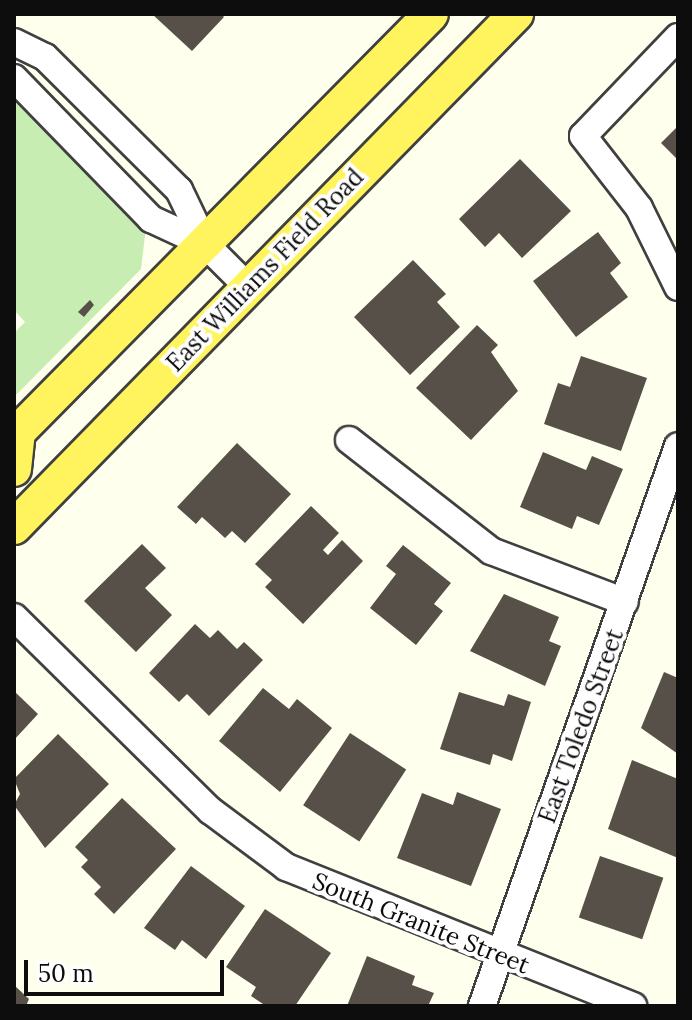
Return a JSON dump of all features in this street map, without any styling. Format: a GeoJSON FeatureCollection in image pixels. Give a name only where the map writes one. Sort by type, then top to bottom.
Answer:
{"type":"FeatureCollection","features":[{"type":"Feature","properties":{"kind":"main road"},"geometry":{"type":"LineString","coordinates":[[14,469],[16,434],[431,14]]}},
{"type":"Feature","properties":{"kind":"main road","name":"East Williams Field Road"},"geometry":{"type":"LineString","coordinates":[[14,527],[516,14]]}},
{"type":"Feature","properties":{"kind":"street"},"geometry":{"type":"LineString","coordinates":[[678,37],[583,136],[639,208],[678,287]]}},
{"type":"Feature","properties":{"kind":"street"},"geometry":{"type":"LineString","coordinates":[[14,42],[45,57],[179,190],[205,244],[248,287]]}},
{"type":"Feature","properties":{"kind":"street"},"geometry":{"type":"LineString","coordinates":[[14,78],[151,219],[205,244]]}},
{"type":"Feature","properties":{"kind":"street"},"geometry":{"type":"LineString","coordinates":[[349,440],[491,551],[625,602]]}},
{"type":"Feature","properties":{"kind":"street","name":"East Toledo Street"},"geometry":{"type":"LineString","coordinates":[[482,1006],[678,446]]}},
{"type":"Feature","properties":{"kind":"street","name":"South Granite Street"},"geometry":{"type":"LineString","coordinates":[[14,617],[255,847],[330,890],[633,1006]]}},
{"type":"Feature","properties":{"kind":"green space"},"geometry":{"type":"Polygon","coordinates":[[[14,87],[146,227],[141,269],[14,397],[14,333],[25,322],[14,310],[14,87]]]}},
{"type":"Feature","properties":{"kind":"building"},"geometry":{"type":"Polygon","coordinates":[[[152,14],[221,14],[224,17],[192,51],[152,14]]]}},
{"type":"Feature","properties":{"kind":"building"},"geometry":{"type":"Polygon","coordinates":[[[678,126],[678,160],[661,143],[678,126]]]}},
{"type":"Feature","properties":{"kind":"building"},"geometry":{"type":"Polygon","coordinates":[[[520,159],[571,211],[522,258],[499,233],[485,247],[459,219],[520,159]]]}},
{"type":"Feature","properties":{"kind":"building"},"geometry":{"type":"Polygon","coordinates":[[[598,232],[621,263],[610,273],[628,297],[576,337],[533,281],[598,232]]]}},
{"type":"Feature","properties":{"kind":"building"},"geometry":{"type":"Polygon","coordinates":[[[413,260],[446,294],[437,302],[460,327],[410,375],[354,317],[413,260]]]}},
{"type":"Feature","properties":{"kind":"building"},"geometry":{"type":"Polygon","coordinates":[[[90,300],[94,305],[84,317],[78,312],[90,300]]]}},
{"type":"Feature","properties":{"kind":"building"},"geometry":{"type":"Polygon","coordinates":[[[477,325],[498,345],[491,352],[518,391],[471,440],[416,388],[477,325]]]}},
{"type":"Feature","properties":{"kind":"building"},"geometry":{"type":"Polygon","coordinates":[[[581,356],[647,378],[621,451],[544,424],[558,383],[570,387],[581,356]]]}},
{"type":"Feature","properties":{"kind":"building"},"geometry":{"type":"Polygon","coordinates":[[[237,443],[291,494],[245,543],[232,531],[225,538],[202,517],[196,524],[177,507],[237,443]]]}},
{"type":"Feature","properties":{"kind":"building"},"geometry":{"type":"Polygon","coordinates":[[[543,452],[586,470],[592,456],[623,469],[599,525],[577,516],[572,529],[520,507],[543,452]]]}},
{"type":"Feature","properties":{"kind":"building"},"geometry":{"type":"Polygon","coordinates":[[[311,506],[339,533],[323,550],[328,555],[342,540],[363,561],[303,624],[265,587],[272,580],[255,564],[311,506]]]}},
{"type":"Feature","properties":{"kind":"building"},"geometry":{"type":"Polygon","coordinates":[[[142,544],[166,568],[145,588],[172,615],[136,652],[84,601],[142,544]]]}},
{"type":"Feature","properties":{"kind":"building"},"geometry":{"type":"Polygon","coordinates":[[[403,545],[451,583],[434,604],[443,611],[416,645],[370,608],[396,574],[386,566],[403,545]]]}},
{"type":"Feature","properties":{"kind":"building"},"geometry":{"type":"Polygon","coordinates":[[[504,594],[559,617],[549,641],[561,646],[545,686],[470,651],[504,594]]]}},
{"type":"Feature","properties":{"kind":"building"},"geometry":{"type":"Polygon","coordinates":[[[195,624],[210,638],[218,630],[237,649],[244,642],[263,660],[209,716],[187,694],[179,702],[149,673],[195,624]]]}},
{"type":"Feature","properties":{"kind":"building"},"geometry":{"type":"Polygon","coordinates":[[[664,672],[678,678],[678,754],[641,728],[664,672]]]}},
{"type":"Feature","properties":{"kind":"building"},"geometry":{"type":"Polygon","coordinates":[[[263,688],[289,709],[297,699],[332,728],[280,792],[219,741],[263,688]]]}},
{"type":"Feature","properties":{"kind":"building"},"geometry":{"type":"Polygon","coordinates":[[[14,691],[38,714],[14,740],[14,691]]]}},
{"type":"Feature","properties":{"kind":"building"},"geometry":{"type":"Polygon","coordinates":[[[459,692],[504,706],[508,694],[531,702],[512,761],[493,754],[490,765],[440,749],[459,692]]]}},
{"type":"Feature","properties":{"kind":"building"},"geometry":{"type":"Polygon","coordinates":[[[350,733],[406,769],[359,842],[303,805],[350,733]]]}},
{"type":"Feature","properties":{"kind":"building"},"geometry":{"type":"Polygon","coordinates":[[[58,734],[109,784],[45,848],[14,805],[20,794],[14,779],[58,734]]]}},
{"type":"Feature","properties":{"kind":"building"},"geometry":{"type":"Polygon","coordinates":[[[632,760],[678,779],[678,858],[608,829],[632,760]]]}},
{"type":"Feature","properties":{"kind":"building"},"geometry":{"type":"Polygon","coordinates":[[[457,792],[501,809],[471,886],[397,858],[422,793],[453,805],[457,792]]]}},
{"type":"Feature","properties":{"kind":"building"},"geometry":{"type":"Polygon","coordinates":[[[122,798],[176,849],[114,914],[94,894],[101,887],[81,867],[88,860],[75,847],[122,798]]]}},
{"type":"Feature","properties":{"kind":"building"},"geometry":{"type":"Polygon","coordinates":[[[600,856],[663,878],[642,939],[579,917],[600,856]]]}},
{"type":"Feature","properties":{"kind":"building"},"geometry":{"type":"Polygon","coordinates":[[[191,866],[245,906],[206,959],[182,940],[175,950],[144,928],[191,866]]]}},
{"type":"Feature","properties":{"kind":"building"},"geometry":{"type":"Polygon","coordinates":[[[265,909],[331,953],[295,1006],[266,1006],[251,996],[256,987],[226,967],[265,909]]]}},
{"type":"Feature","properties":{"kind":"building"},"geometry":{"type":"Polygon","coordinates":[[[367,956],[415,976],[412,985],[434,993],[428,1006],[347,1006],[367,956]]]}},
{"type":"Feature","properties":{"kind":"building"},"geometry":{"type":"Polygon","coordinates":[[[14,985],[29,999],[26,1006],[14,1006],[14,985]]]}}]}
